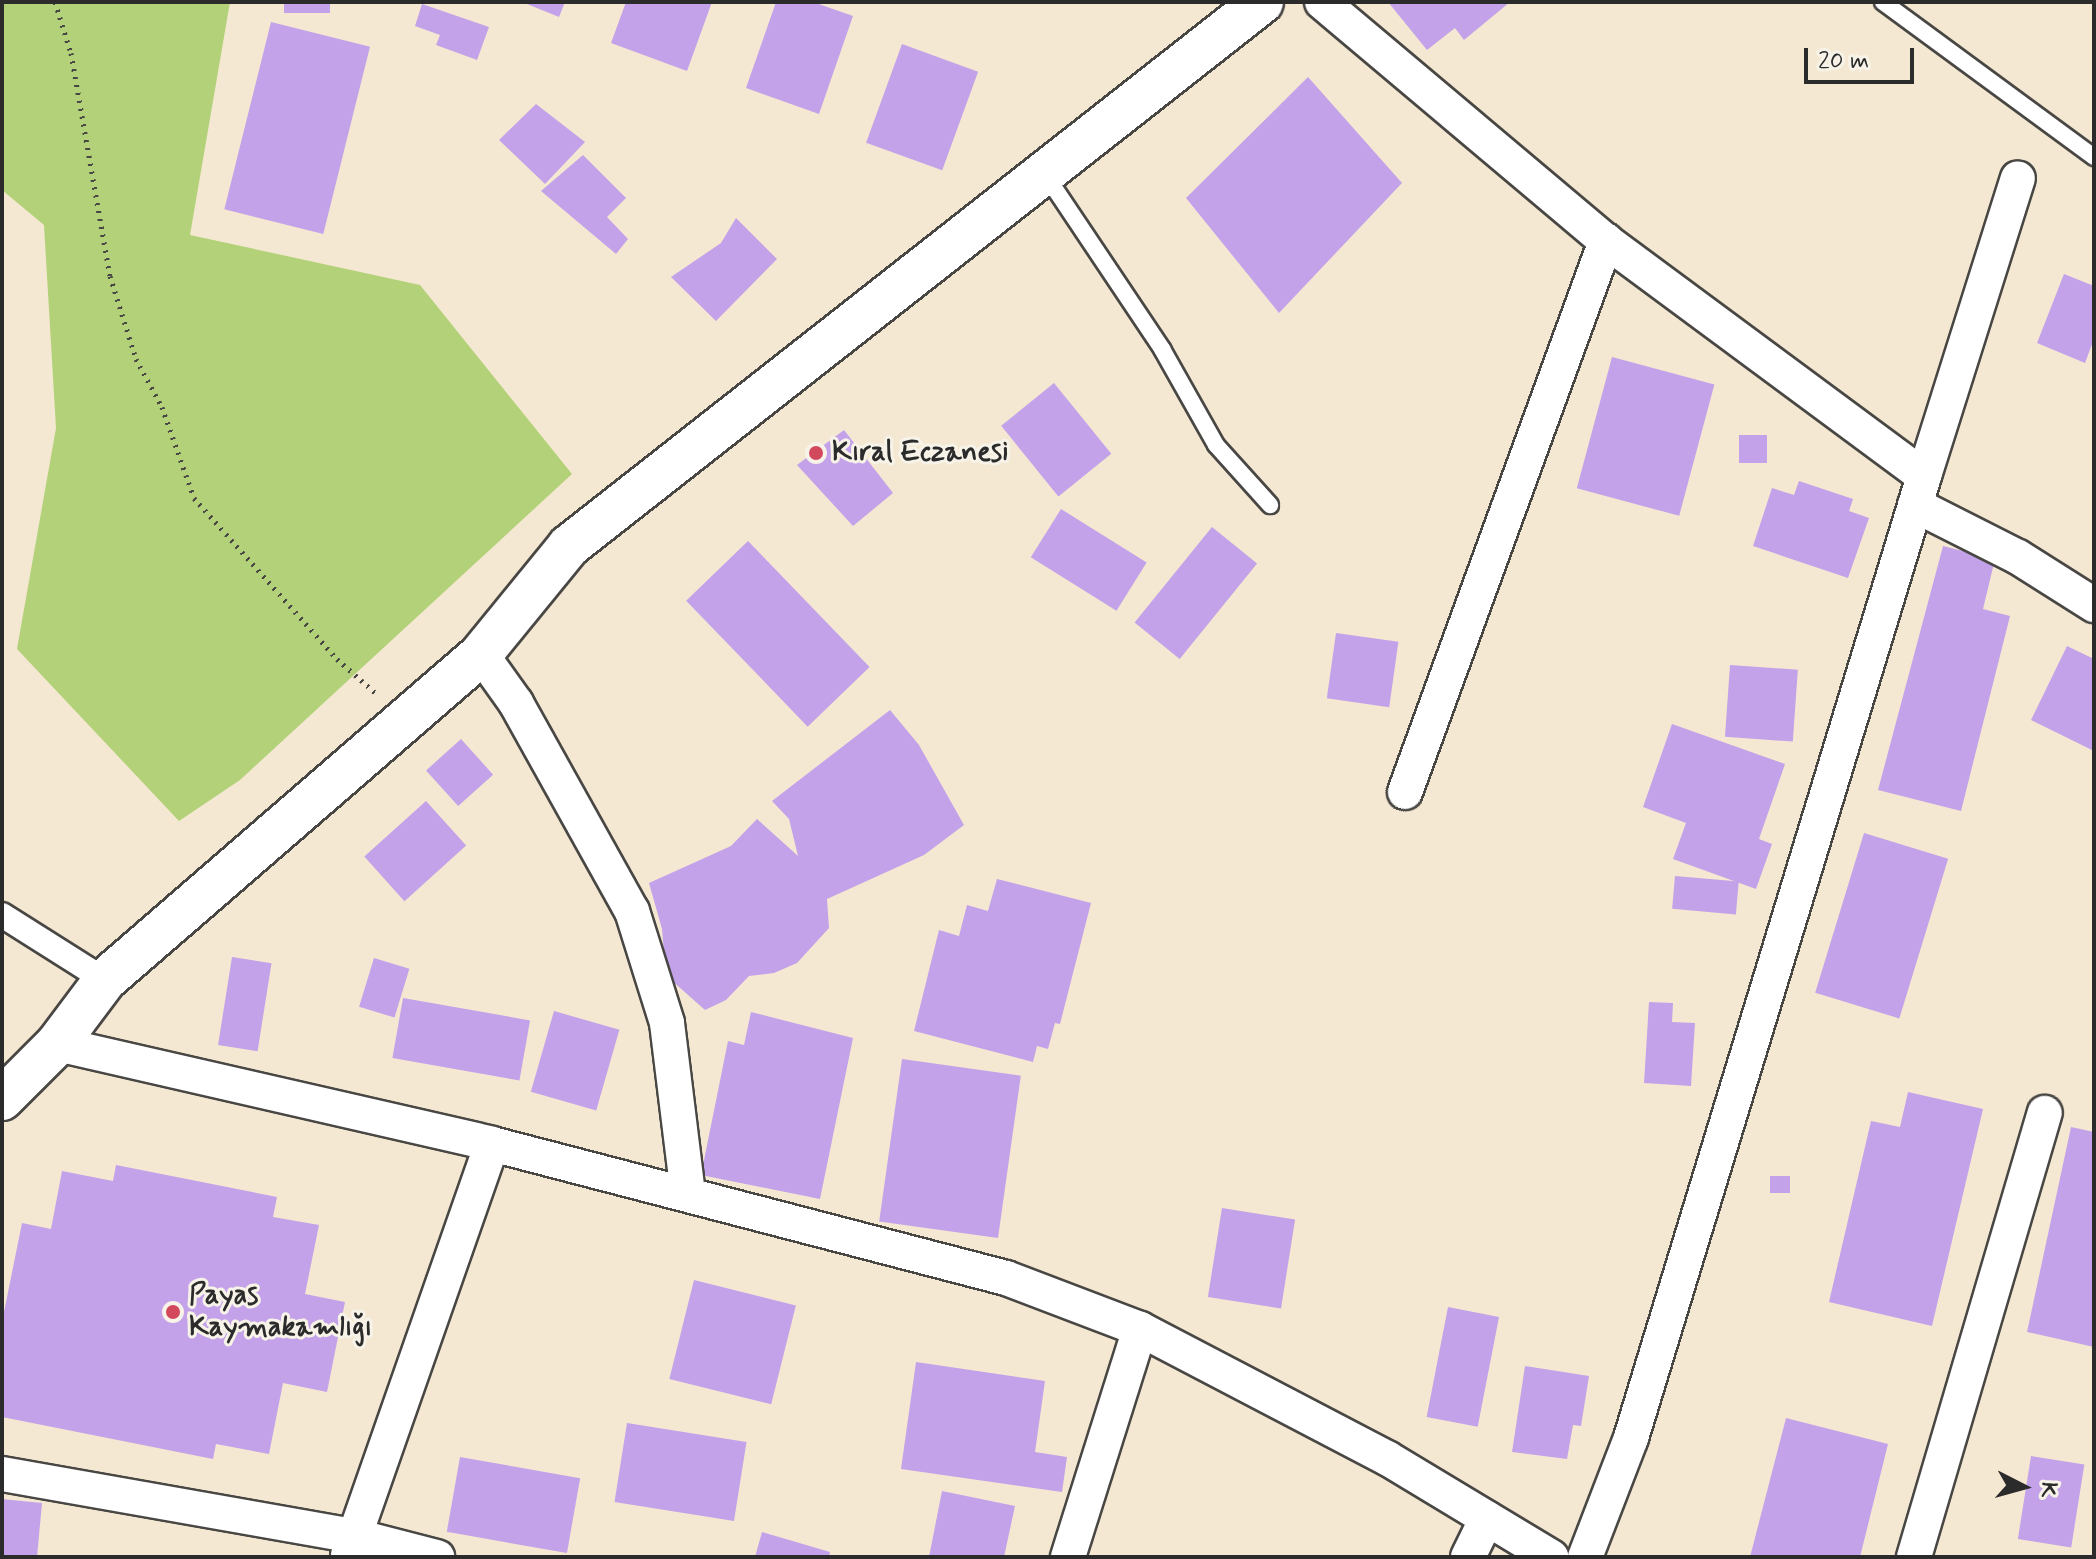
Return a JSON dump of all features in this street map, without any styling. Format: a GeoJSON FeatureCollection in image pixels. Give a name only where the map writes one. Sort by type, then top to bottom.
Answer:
{"type":"FeatureCollection","features":[{"type":"Feature","properties":{"kind":"street"},"geometry":{"type":"LineString","coordinates":[[2,1099],[57,1044],[105,980],[481,654],[569,546],[1262,2]]}},
{"type":"Feature","properties":{"kind":"street"},"geometry":{"type":"LineString","coordinates":[[1322,2],[1606,241],[1920,490],[2094,605]]}},
{"type":"Feature","properties":{"kind":"street"},"geometry":{"type":"LineString","coordinates":[[1585,1557],[1631,1438],[2018,178]]}},
{"type":"Feature","properties":{"kind":"street"},"geometry":{"type":"LineString","coordinates":[[1405,792],[1606,241]]}},
{"type":"Feature","properties":{"kind":"street"},"geometry":{"type":"LineString","coordinates":[[481,654],[516,703],[632,911],[667,1023],[688,1193]]}},
{"type":"Feature","properties":{"kind":"street"},"geometry":{"type":"LineString","coordinates":[[2,915],[105,980]]}},
{"type":"Feature","properties":{"kind":"street"},"geometry":{"type":"LineString","coordinates":[[57,1044],[492,1144],[1006,1278],[1140,1329],[1387,1458],[1551,1557]]}},
{"type":"Feature","properties":{"kind":"street"},"geometry":{"type":"LineString","coordinates":[[1914,1557],[2045,1113]]}},
{"type":"Feature","properties":{"kind":"street"},"geometry":{"type":"LineString","coordinates":[[351,1546],[492,1144]]}},
{"type":"Feature","properties":{"kind":"street"},"geometry":{"type":"LineString","coordinates":[[1068,1557],[1140,1329]]}},
{"type":"Feature","properties":{"kind":"street"},"geometry":{"type":"LineString","coordinates":[[2,1474],[351,1546],[437,1557]]}},
{"type":"Feature","properties":{"kind":"street"},"geometry":{"type":"LineString","coordinates":[[1468,1557],[1487,1518]]}},
{"type":"Feature","properties":{"kind":"lane"},"geometry":{"type":"LineString","coordinates":[[1883,2],[2094,157]]}},
{"type":"Feature","properties":{"kind":"lane"},"geometry":{"type":"LineString","coordinates":[[1044,173],[1162,349],[1216,445],[1270,505]]}},
{"type":"Feature","properties":{"kind":"path"},"geometry":{"type":"LineString","coordinates":[[55,2],[71,53],[110,276],[136,359],[162,407],[194,498],[337,659],[405,720]]}},
{"type":"Feature","properties":{"kind":"green space"},"geometry":{"type":"Polygon","coordinates":[[[2,2],[230,2],[190,235],[420,285],[572,474],[240,780],[179,821],[17,649],[56,428],[44,225],[2,190],[2,2]]]}},
{"type":"Feature","properties":{"kind":"building"},"geometry":{"type":"Polygon","coordinates":[[[284,2],[330,2],[330,13],[284,13],[284,2]]]}},
{"type":"Feature","properties":{"kind":"building"},"geometry":{"type":"Polygon","coordinates":[[[522,2],[565,2],[559,17],[522,2]]]}},
{"type":"Feature","properties":{"kind":"building"},"geometry":{"type":"Polygon","coordinates":[[[626,2],[712,2],[687,71],[611,43],[626,2]]]}},
{"type":"Feature","properties":{"kind":"building"},"geometry":{"type":"Polygon","coordinates":[[[776,2],[813,2],[853,16],[819,114],[746,88],[776,2]]]}},
{"type":"Feature","properties":{"kind":"building"},"geometry":{"type":"Polygon","coordinates":[[[1388,2],[1510,2],[1464,40],[1455,28],[1427,50],[1388,2]]]}},
{"type":"Feature","properties":{"kind":"building"},"geometry":{"type":"Polygon","coordinates":[[[422,4],[489,27],[477,60],[436,45],[440,35],[415,26],[422,4]]]}},
{"type":"Feature","properties":{"kind":"building"},"geometry":{"type":"Polygon","coordinates":[[[271,22],[370,47],[323,234],[224,209],[271,22]]]}},
{"type":"Feature","properties":{"kind":"building"},"geometry":{"type":"Polygon","coordinates":[[[902,44],[978,72],[942,170],[866,143],[902,44]]]}},
{"type":"Feature","properties":{"kind":"building"},"geometry":{"type":"Polygon","coordinates":[[[1308,77],[1402,183],[1279,313],[1186,198],[1308,77]]]}},
{"type":"Feature","properties":{"kind":"building"},"geometry":{"type":"Polygon","coordinates":[[[536,104],[585,142],[545,184],[499,140],[536,104]]]}},
{"type":"Feature","properties":{"kind":"building"},"geometry":{"type":"Polygon","coordinates":[[[583,155],[626,198],[607,217],[628,239],[616,254],[541,191],[583,155]]]}},
{"type":"Feature","properties":{"kind":"building"},"geometry":{"type":"Polygon","coordinates":[[[736,218],[777,259],[716,321],[671,277],[721,243],[736,218]]]}},
{"type":"Feature","properties":{"kind":"building"},"geometry":{"type":"Polygon","coordinates":[[[2064,274],[2094,286],[2094,339],[2085,363],[2037,343],[2064,274]]]}},
{"type":"Feature","properties":{"kind":"building"},"geometry":{"type":"Polygon","coordinates":[[[1612,357],[1714,384],[1679,516],[1577,488],[1612,357]]]}},
{"type":"Feature","properties":{"kind":"building"},"geometry":{"type":"Polygon","coordinates":[[[1054,383],[1111,454],[1058,497],[1001,426],[1054,383]]]}},
{"type":"Feature","properties":{"kind":"building"},"geometry":{"type":"Polygon","coordinates":[[[844,430],[893,493],[853,526],[797,465],[844,430]]]}},
{"type":"Feature","properties":{"kind":"building"},"geometry":{"type":"Polygon","coordinates":[[[1739,435],[1767,435],[1767,463],[1739,463],[1739,435]]]}},
{"type":"Feature","properties":{"kind":"building"},"geometry":{"type":"Polygon","coordinates":[[[1799,481],[1853,499],[1849,511],[1869,518],[1848,578],[1753,546],[1772,488],[1794,495],[1799,481]]]}},
{"type":"Feature","properties":{"kind":"building"},"geometry":{"type":"Polygon","coordinates":[[[1061,509],[1147,563],[1116,611],[1031,557],[1061,509]]]}},
{"type":"Feature","properties":{"kind":"building"},"geometry":{"type":"Polygon","coordinates":[[[1212,527],[1257,564],[1180,659],[1135,623],[1212,527]]]}},
{"type":"Feature","properties":{"kind":"building"},"geometry":{"type":"Polygon","coordinates":[[[748,541],[870,667],[808,727],[686,601],[748,541]]]}},
{"type":"Feature","properties":{"kind":"building"},"geometry":{"type":"Polygon","coordinates":[[[1943,546],[1995,559],[1983,609],[2010,616],[1961,811],[1878,790],[1943,546]]]}},
{"type":"Feature","properties":{"kind":"building"},"geometry":{"type":"Polygon","coordinates":[[[1336,633],[1398,642],[1389,707],[1327,698],[1336,633]]]}},
{"type":"Feature","properties":{"kind":"building"},"geometry":{"type":"Polygon","coordinates":[[[2067,646],[2094,659],[2094,751],[2031,720],[2067,646]]]}},
{"type":"Feature","properties":{"kind":"building"},"geometry":{"type":"Polygon","coordinates":[[[1730,665],[1798,670],[1793,742],[1725,737],[1730,665]]]}},
{"type":"Feature","properties":{"kind":"building"},"geometry":{"type":"Polygon","coordinates":[[[890,710],[919,745],[964,825],[924,855],[827,899],[829,928],[797,963],[774,973],[749,976],[726,1000],[705,1010],[670,979],[665,966],[662,929],[649,883],[731,846],[757,819],[798,856],[789,819],[772,801],[890,710]]]}},
{"type":"Feature","properties":{"kind":"building"},"geometry":{"type":"Polygon","coordinates":[[[1672,724],[1785,764],[1759,839],[1772,844],[1756,889],[1673,859],[1686,823],[1643,807],[1672,724]]]}},
{"type":"Feature","properties":{"kind":"building"},"geometry":{"type":"Polygon","coordinates":[[[461,739],[493,775],[458,806],[426,770],[461,739]]]}},
{"type":"Feature","properties":{"kind":"building"},"geometry":{"type":"Polygon","coordinates":[[[426,801],[466,846],[404,901],[364,857],[426,801]]]}},
{"type":"Feature","properties":{"kind":"building"},"geometry":{"type":"Polygon","coordinates":[[[1864,833],[1948,859],[1899,1018],[1815,993],[1864,833]]]}},
{"type":"Feature","properties":{"kind":"building"},"geometry":{"type":"Polygon","coordinates":[[[1675,876],[1739,882],[1736,914],[1672,909],[1675,876]]]}},
{"type":"Feature","properties":{"kind":"building"},"geometry":{"type":"Polygon","coordinates":[[[997,879],[1091,903],[1060,1024],[1055,1023],[1048,1049],[1037,1046],[1033,1062],[914,1031],[939,930],[959,936],[967,905],[988,911],[997,879]]]}},
{"type":"Feature","properties":{"kind":"building"},"geometry":{"type":"Polygon","coordinates":[[[232,957],[272,963],[258,1051],[218,1045],[232,957]]]}},
{"type":"Feature","properties":{"kind":"building"},"geometry":{"type":"Polygon","coordinates":[[[374,958],[409,969],[394,1018],[359,1007],[374,958]]]}},
{"type":"Feature","properties":{"kind":"building"},"geometry":{"type":"Polygon","coordinates":[[[403,998],[530,1020],[519,1080],[392,1058],[403,998]]]}},
{"type":"Feature","properties":{"kind":"building"},"geometry":{"type":"Polygon","coordinates":[[[1649,1002],[1673,1003],[1672,1022],[1695,1023],[1691,1086],[1644,1083],[1649,1002]]]}},
{"type":"Feature","properties":{"kind":"building"},"geometry":{"type":"Polygon","coordinates":[[[554,1011],[619,1030],[596,1110],[531,1092],[554,1011]]]}},
{"type":"Feature","properties":{"kind":"building"},"geometry":{"type":"Polygon","coordinates":[[[751,1012],[853,1038],[820,1199],[701,1175],[728,1041],[744,1045],[751,1012]]]}},
{"type":"Feature","properties":{"kind":"building"},"geometry":{"type":"Polygon","coordinates":[[[902,1059],[1021,1076],[998,1238],[879,1221],[902,1059]]]}},
{"type":"Feature","properties":{"kind":"building"},"geometry":{"type":"Polygon","coordinates":[[[1908,1092],[1983,1109],[1932,1326],[1829,1302],[1871,1121],[1900,1127],[1908,1092]]]}},
{"type":"Feature","properties":{"kind":"building"},"geometry":{"type":"Polygon","coordinates":[[[2071,1127],[2094,1132],[2094,1347],[2027,1332],[2071,1127]]]}},
{"type":"Feature","properties":{"kind":"building","name":"Payas Kaymakamlığı"},"geometry":{"type":"Polygon","coordinates":[[[116,1165],[277,1197],[273,1217],[319,1225],[305,1294],[345,1302],[327,1392],[283,1383],[269,1454],[216,1444],[213,1459],[2,1417],[2,1322],[22,1223],[51,1229],[62,1171],[113,1181],[116,1165]]]}},
{"type":"Feature","properties":{"kind":"building"},"geometry":{"type":"Polygon","coordinates":[[[1770,1176],[1790,1176],[1790,1193],[1770,1193],[1770,1176]]]}},
{"type":"Feature","properties":{"kind":"building"},"geometry":{"type":"Polygon","coordinates":[[[1222,1208],[1295,1220],[1281,1308],[1208,1297],[1222,1208]]]}},
{"type":"Feature","properties":{"kind":"building"},"geometry":{"type":"Polygon","coordinates":[[[694,1280],[796,1305],[771,1404],[669,1379],[694,1280]]]}},
{"type":"Feature","properties":{"kind":"building"},"geometry":{"type":"Polygon","coordinates":[[[1448,1307],[1499,1317],[1478,1427],[1427,1417],[1448,1307]]]}},
{"type":"Feature","properties":{"kind":"building"},"geometry":{"type":"Polygon","coordinates":[[[916,1362],[1045,1381],[1035,1452],[1067,1457],[1062,1492],[901,1469],[916,1362]]]}},
{"type":"Feature","properties":{"kind":"building"},"geometry":{"type":"Polygon","coordinates":[[[1525,1366],[1589,1376],[1581,1426],[1573,1425],[1567,1459],[1512,1452],[1525,1366]]]}},
{"type":"Feature","properties":{"kind":"building"},"geometry":{"type":"Polygon","coordinates":[[[1786,1418],[1888,1444],[1860,1557],[1750,1557],[1786,1418]]]}},
{"type":"Feature","properties":{"kind":"building"},"geometry":{"type":"Polygon","coordinates":[[[627,1423],[747,1442],[734,1521],[614,1502],[627,1423]]]}},
{"type":"Feature","properties":{"kind":"building"},"geometry":{"type":"Polygon","coordinates":[[[2031,1456],[2084,1464],[2071,1547],[2018,1539],[2031,1456]]]}},
{"type":"Feature","properties":{"kind":"building"},"geometry":{"type":"Polygon","coordinates":[[[460,1457],[580,1478],[567,1553],[447,1532],[460,1457]]]}},
{"type":"Feature","properties":{"kind":"building"},"geometry":{"type":"Polygon","coordinates":[[[942,1491],[1015,1506],[1004,1557],[929,1557],[942,1491]]]}},
{"type":"Feature","properties":{"kind":"building"},"geometry":{"type":"Polygon","coordinates":[[[2,1499],[42,1503],[37,1557],[2,1557],[2,1499]]]}},
{"type":"Feature","properties":{"kind":"building"},"geometry":{"type":"Polygon","coordinates":[[[762,1532],[830,1552],[829,1557],[755,1557],[762,1532]]]}},
{"type":"Feature","properties":{"kind":"place","name":"Kıral Eczanesi"},"geometry":{"type":"Point","coordinates":[816,453]}},
{"type":"Feature","properties":{"kind":"place","name":"Payas Kaymakamlığı"},"geometry":{"type":"Point","coordinates":[173,1312]}}]}
